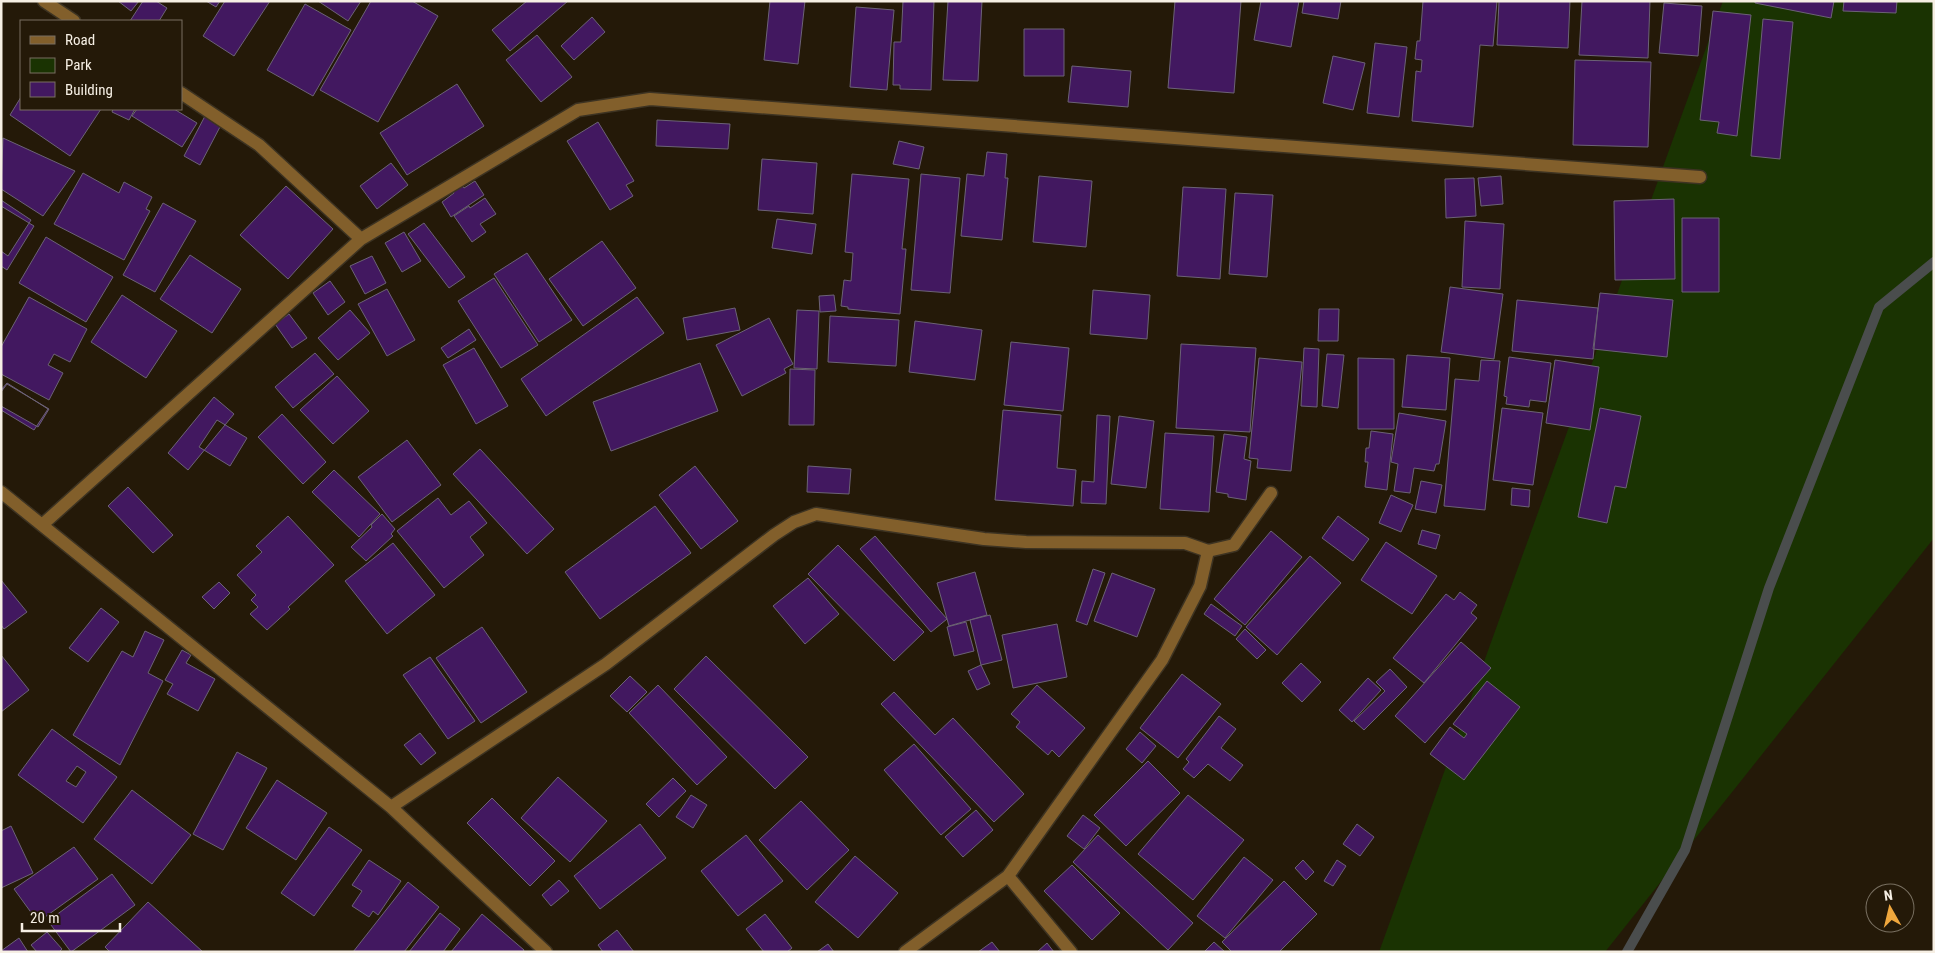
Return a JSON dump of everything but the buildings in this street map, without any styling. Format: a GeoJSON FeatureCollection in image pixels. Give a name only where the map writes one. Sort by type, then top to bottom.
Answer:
{"type":"FeatureCollection","features":[{"type":"Feature","properties":{"kind":"street"},"geometry":{"type":"LineString","coordinates":[[44,1],[72,20]]}},
{"type":"Feature","properties":{"kind":"street"},"geometry":{"type":"LineString","coordinates":[[182,94],[259,146],[361,239]]}},
{"type":"Feature","properties":{"kind":"street"},"geometry":{"type":"LineString","coordinates":[[42,525],[361,239],[578,110],[650,99],[1700,177]]}},
{"type":"Feature","properties":{"kind":"street"},"geometry":{"type":"LineString","coordinates":[[1,492],[391,807],[546,952]]}},
{"type":"Feature","properties":{"kind":"street"},"geometry":{"type":"LineString","coordinates":[[391,807],[606,664],[774,535],[794,522],[816,514],[984,539],[1026,542],[1184,543],[1208,551],[1234,545],[1271,493]]}},
{"type":"Feature","properties":{"kind":"street"},"geometry":{"type":"LineString","coordinates":[[905,952],[1008,876],[1162,660],[1200,586],[1208,551]]}},
{"type":"Feature","properties":{"kind":"street"},"geometry":{"type":"LineString","coordinates":[[1008,876],[1071,952]]}},
{"type":"Feature","properties":{"kind":"green space"},"geometry":{"type":"Polygon","coordinates":[[[1723,1],[1934,1],[1934,538],[1605,952],[1379,952],[1723,1]]]}},
{"type":"Feature","properties":{"kind":"waterway"},"geometry":{"type":"LineString","coordinates":[[1627,952],[1685,850],[1769,588],[1879,307],[1934,262]]}}]}
